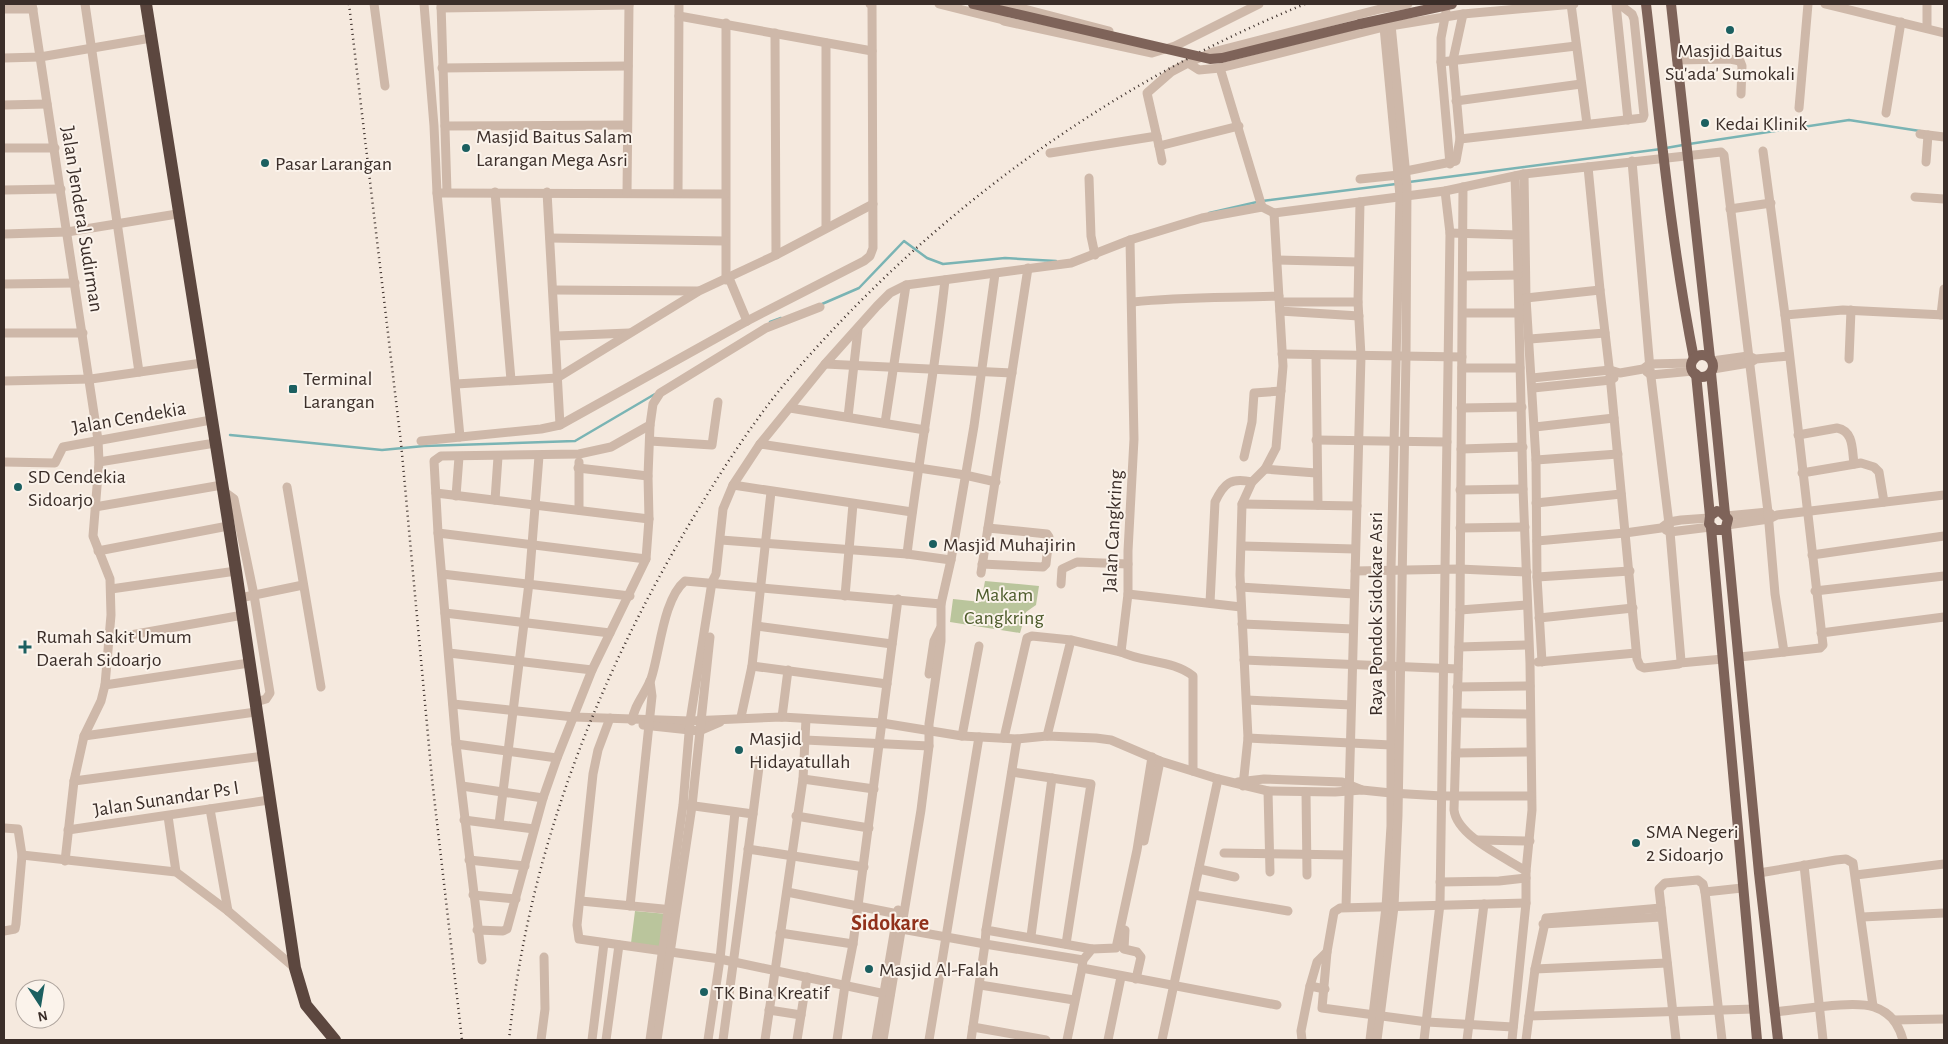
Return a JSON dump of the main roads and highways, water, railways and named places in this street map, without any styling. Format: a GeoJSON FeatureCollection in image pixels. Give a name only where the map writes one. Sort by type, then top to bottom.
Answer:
{"type":"FeatureCollection","features":[{"type":"Feature","properties":{"kind":"highway"},"geometry":{"type":"LineString","coordinates":[[146,4],[177,214],[236,571],[295,968],[306,1005],[335,1040]]}},
{"type":"Feature","properties":{"kind":"main road"},"geometry":{"type":"LineString","coordinates":[[973,4],[1210,59],[1222,58],[1446,5]]}},
{"type":"Feature","properties":{"kind":"main road"},"geometry":{"type":"LineString","coordinates":[[1646,4],[1662,153],[1694,367],[1723,659],[1757,1040]]}},
{"type":"Feature","properties":{"kind":"main road"},"geometry":{"type":"LineString","coordinates":[[1671,4],[1711,365],[1759,873],[1778,1040]]}},
{"type":"Feature","properties":{"kind":"main road"},"geometry":{"type":"LineString","coordinates":[[1694,367],[1702,355],[1711,365]]}},
{"type":"Feature","properties":{"kind":"main road"},"geometry":{"type":"LineString","coordinates":[[1694,367],[1704,376],[1711,365]]}},
{"type":"Feature","properties":{"kind":"main road"},"geometry":{"type":"LineString","coordinates":[[1710,522],[1717,512],[1726,520]]}},
{"type":"Feature","properties":{"kind":"main road"},"geometry":{"type":"LineString","coordinates":[[1710,522],[1719,531],[1726,520]]}},
{"type":"Feature","properties":{"kind":"main road"},"geometry":{"type":"LineString","coordinates":[[1735,793],[1752,791]]}},
{"type":"Feature","properties":{"kind":"waterway"},"geometry":{"type":"LineString","coordinates":[[1689,144],[1849,120],[1920,131]]}},
{"type":"Feature","properties":{"kind":"waterway"},"geometry":{"type":"LineString","coordinates":[[1666,148],[1683,145]]}},
{"type":"Feature","properties":{"kind":"waterway"},"geometry":{"type":"LineString","coordinates":[[1409,182],[1661,149]]}},
{"type":"Feature","properties":{"kind":"waterway"},"geometry":{"type":"LineString","coordinates":[[1262,201],[1396,184]]}},
{"type":"Feature","properties":{"kind":"waterway"},"geometry":{"type":"LineString","coordinates":[[1209,213],[1257,202]]}},
{"type":"Feature","properties":{"kind":"waterway"},"geometry":{"type":"LineString","coordinates":[[822,304],[859,288],[904,241],[927,258],[943,264],[1005,258],[1056,261]]}},
{"type":"Feature","properties":{"kind":"waterway"},"geometry":{"type":"LineString","coordinates":[[770,322],[781,318]]}},
{"type":"Feature","properties":{"kind":"waterway"},"geometry":{"type":"LineString","coordinates":[[230,435],[382,450],[424,446],[575,441],[655,394]]}},
{"type":"Feature","properties":{"kind":"railway"},"geometry":{"type":"LineString","coordinates":[[349,4],[401,443],[432,779],[462,1040]]}},
{"type":"Feature","properties":{"kind":"railway"},"geometry":{"type":"LineString","coordinates":[[509,1040],[518,971],[532,902],[550,835],[572,769],[598,704],[626,641],[658,579],[693,518],[746,435],[782,387],[836,326],[894,268],[956,214],[1020,164],[1088,117],[1158,75],[1230,37],[1305,4]]}},
{"type":"Feature","properties":{"kind":"place","name":"Masjid Baitus Su'ada' Sumokali"},"geometry":{"type":"Point","coordinates":[1730,30]}},
{"type":"Feature","properties":{"kind":"place","name":"Kedai Klinik"},"geometry":{"type":"Point","coordinates":[1705,123]}},
{"type":"Feature","properties":{"kind":"place","name":"Masjid Baitus Salam Larangan Mega Asri"},"geometry":{"type":"Point","coordinates":[466,148]}},
{"type":"Feature","properties":{"kind":"place","name":"Pasar Larangan"},"geometry":{"type":"Point","coordinates":[265,163]}},
{"type":"Feature","properties":{"kind":"place","name":"Terminal Larangan"},"geometry":{"type":"Point","coordinates":[293,389]}},
{"type":"Feature","properties":{"kind":"place","name":"SD Cendekia Sidoarjo"},"geometry":{"type":"Point","coordinates":[18,487]}},
{"type":"Feature","properties":{"kind":"place","name":"Masjid Muhajirin"},"geometry":{"type":"Point","coordinates":[933,544]}},
{"type":"Feature","properties":{"kind":"place","name":"Rumah Sakit Umum Daerah Sidoarjo"},"geometry":{"type":"Point","coordinates":[25,647]}},
{"type":"Feature","properties":{"kind":"place","name":"Masjid Hidayatullah"},"geometry":{"type":"Point","coordinates":[739,750]}},
{"type":"Feature","properties":{"kind":"place","name":"SMA Negeri 2 Sidoarjo"},"geometry":{"type":"Point","coordinates":[1636,843]}},
{"type":"Feature","properties":{"kind":"place","name":"Masjid Al-Falah"},"geometry":{"type":"Point","coordinates":[869,969]}},
{"type":"Feature","properties":{"kind":"place","name":"TK Bina Kreatif"},"geometry":{"type":"Point","coordinates":[704,992]}},
{"type":"Feature","properties":{"kind":"district","name":"Sidokare"},"geometry":{"type":"Point","coordinates":[890,922]}},
{"type":"Feature","properties":{"kind":"park label","name":"Makam Cangkring"},"geometry":{"type":"Point","coordinates":[1004,606]}}]}
